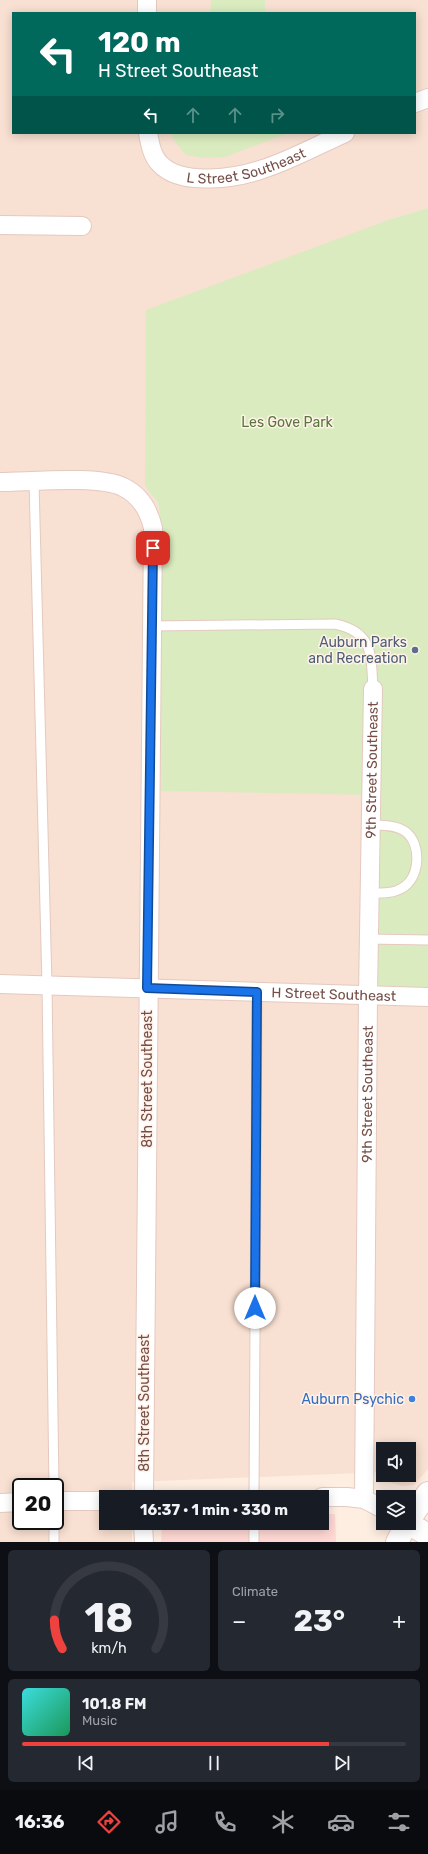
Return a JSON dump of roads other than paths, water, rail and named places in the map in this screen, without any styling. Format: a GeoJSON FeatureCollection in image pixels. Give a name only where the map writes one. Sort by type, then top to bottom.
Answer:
{"type":"FeatureCollection","features":[{"type":"Feature","properties":{"kind":"main road"},"geometry":{"type":"LineString","coordinates":[[416,1510],[428,1493]]}},
{"type":"Feature","properties":{"kind":"main road"},"geometry":{"type":"LineString","coordinates":[[416,1528],[428,1535],[425,1542]]}},
{"type":"Feature","properties":{"kind":"main road"},"geometry":{"type":"LineString","coordinates":[[397,1542],[403,1530]]}},
{"type":"Feature","properties":{"kind":"street"},"geometry":{"type":"LineString","coordinates":[[147,0],[147,12]]}},
{"type":"Feature","properties":{"kind":"street"},"geometry":{"type":"LineString","coordinates":[[416,103],[428,98]]}},
{"type":"Feature","properties":{"kind":"street","name":"L Street Southeast"},"geometry":{"type":"LineString","coordinates":[[148,134],[151,148],[156,159],[168,170],[186,176],[204,178],[241,175],[272,166],[318,138],[340,134]]}},
{"type":"Feature","properties":{"kind":"street"},"geometry":{"type":"LineString","coordinates":[[0,224],[82,226]]}},
{"type":"Feature","properties":{"kind":"street"},"geometry":{"type":"LineString","coordinates":[[0,482],[34,482]]}},
{"type":"Feature","properties":{"kind":"street","name":"8th Street Southeast"},"geometry":{"type":"LineString","coordinates":[[34,482],[101,482],[123,487],[137,497],[146,508],[151,518],[153,528],[147,988],[144,1490]]}},
{"type":"Feature","properties":{"kind":"street","name":"9th Street Southeast"},"geometry":{"type":"LineString","coordinates":[[364,1499],[368,939],[373,689]]}},
{"type":"Feature","properties":{"kind":"street","name":"H Street Southeast"},"geometry":{"type":"LineString","coordinates":[[0,984],[428,997]]}},
{"type":"Feature","properties":{"kind":"street"},"geometry":{"type":"LineString","coordinates":[[329,1497],[364,1499],[376,1505]]}},
{"type":"Feature","properties":{"kind":"street"},"geometry":{"type":"LineString","coordinates":[[64,1501],[99,1501]]}},
{"type":"Feature","properties":{"kind":"street"},"geometry":{"type":"LineString","coordinates":[[0,1503],[12,1502]]}},
{"type":"Feature","properties":{"kind":"street"},"geometry":{"type":"LineString","coordinates":[[144,1530],[144,1542]]}},
{"type":"Feature","properties":{"kind":"lane"},"geometry":{"type":"LineString","coordinates":[[34,482],[46,985],[54,1478]]}},
{"type":"Feature","properties":{"kind":"lane"},"geometry":{"type":"LineString","coordinates":[[151,626],[335,624],[349,627],[359,632],[369,650],[373,689]]}},
{"type":"Feature","properties":{"kind":"lane"},"geometry":{"type":"LineString","coordinates":[[369,893],[395,891],[409,884],[416,867],[416,856],[411,837],[405,831],[389,826],[370,825]]}},
{"type":"Feature","properties":{"kind":"lane"},"geometry":{"type":"LineString","coordinates":[[368,939],[428,940]]}},
{"type":"Feature","properties":{"kind":"lane"},"geometry":{"type":"LineString","coordinates":[[254,1490],[257,992]]}},
{"type":"Feature","properties":{"kind":"lane"},"geometry":{"type":"LineString","coordinates":[[54,1530],[54,1542]]}},
{"type":"Feature","properties":{"kind":"lane"},"geometry":{"type":"LineString","coordinates":[[254,1530],[254,1542]]}},
{"type":"Feature","properties":{"kind":"place","name":"Auburn Parks and Recreation"},"geometry":{"type":"Point","coordinates":[415,650]}},
{"type":"Feature","properties":{"kind":"place","name":"Auburn Psychic"},"geometry":{"type":"Point","coordinates":[412,1399]}},
{"type":"Feature","properties":{"kind":"park label","name":"Les Gove Park"},"geometry":{"type":"Point","coordinates":[287,422]}}]}
